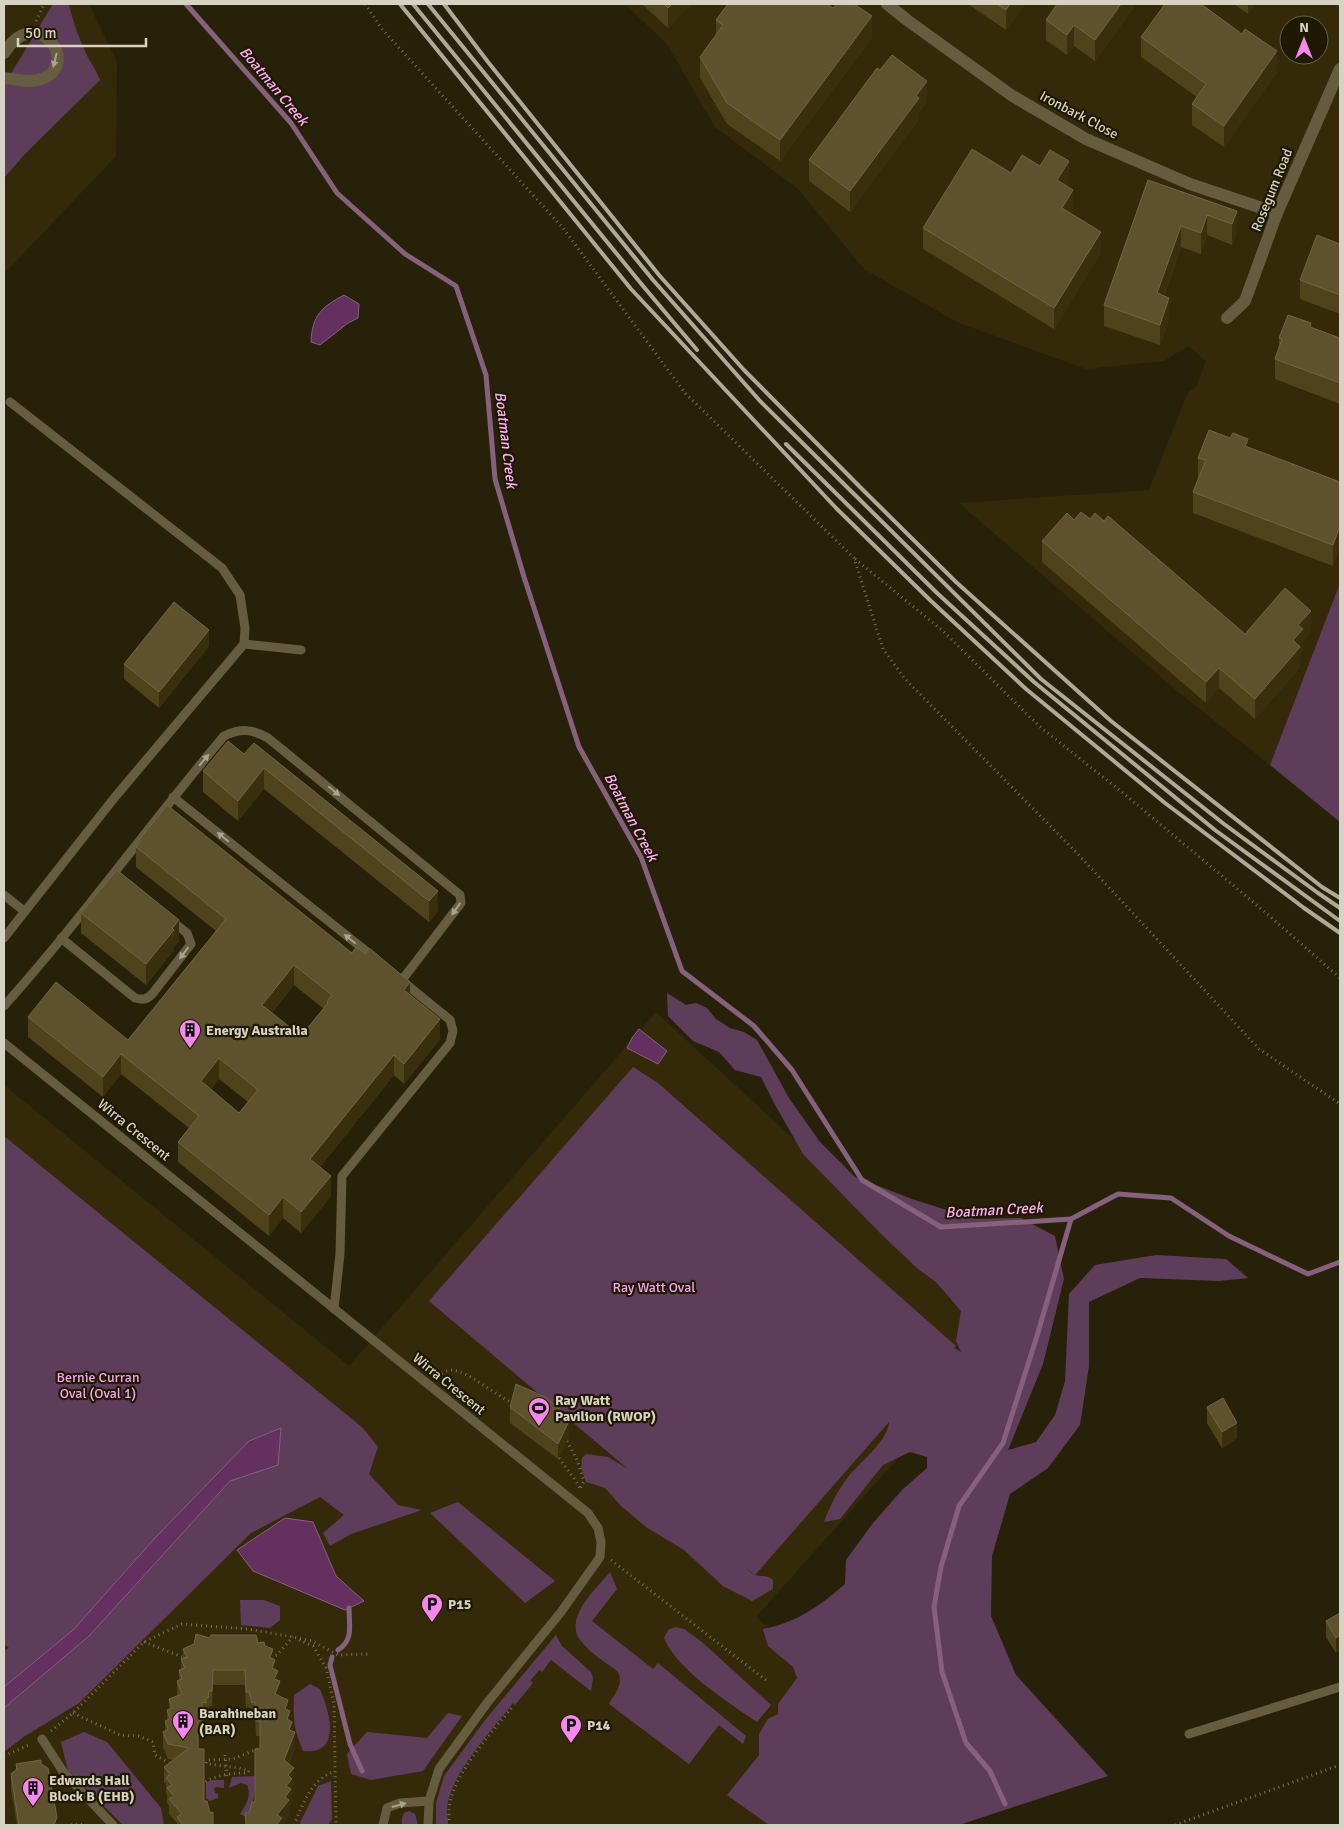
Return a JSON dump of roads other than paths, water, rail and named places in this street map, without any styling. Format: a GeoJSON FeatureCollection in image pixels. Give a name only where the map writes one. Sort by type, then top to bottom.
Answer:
{"type":"FeatureCollection","features":[{"type":"Feature","properties":{"kind":"street","name":"Ironbark Close"},"geometry":{"type":"LineString","coordinates":[[887,4],[1011,95],[1086,139],[1190,184],[1277,213]]}},
{"type":"Feature","properties":{"kind":"street"},"geometry":{"type":"LineString","coordinates":[[4,53],[18,31],[25,27],[33,26],[41,27],[53,36],[58,53],[52,71],[45,78],[36,81],[4,78]]}},
{"type":"Feature","properties":{"kind":"street","name":"Rosegum Road"},"geometry":{"type":"LineString","coordinates":[[1227,318],[1246,301],[1277,213],[1340,69]]}},
{"type":"Feature","properties":{"kind":"lane"},"geometry":{"type":"LineString","coordinates":[[4,938],[115,797],[244,644],[245,628],[240,595],[222,568],[10,402]]}},
{"type":"Feature","properties":{"kind":"lane"},"geometry":{"type":"LineString","coordinates":[[244,644],[301,650]]}},
{"type":"Feature","properties":{"kind":"lane"},"geometry":{"type":"LineString","coordinates":[[4,1006],[61,938],[117,876],[173,797],[224,736],[234,731],[245,729],[258,732],[268,738],[460,895],[460,903],[402,980]]}},
{"type":"Feature","properties":{"kind":"lane"},"geometry":{"type":"LineString","coordinates":[[173,797],[450,1020],[453,1031],[450,1043],[342,1176],[340,1254],[334,1309]]}},
{"type":"Feature","properties":{"kind":"lane"},"geometry":{"type":"LineString","coordinates":[[4,895],[24,911]]}},
{"type":"Feature","properties":{"kind":"lane"},"geometry":{"type":"LineString","coordinates":[[61,938],[135,998],[142,1000],[154,993],[191,944],[187,933],[164,915]]}},
{"type":"Feature","properties":{"kind":"lane","name":"Wirra Crescent"},"geometry":{"type":"LineString","coordinates":[[4,1043],[588,1513],[598,1528],[602,1542],[600,1557],[592,1570],[453,1749],[439,1769],[428,1802]]}},
{"type":"Feature","properties":{"kind":"lane"},"geometry":{"type":"LineString","coordinates":[[1189,1734],[1340,1687]]}},
{"type":"Feature","properties":{"kind":"lane"},"geometry":{"type":"LineString","coordinates":[[42,1739],[64,1773],[113,1825]]}},
{"type":"Feature","properties":{"kind":"lane"},"geometry":{"type":"LineString","coordinates":[[383,1825],[387,1808],[400,1803],[428,1802],[428,1825]]}},
{"type":"Feature","properties":{"kind":"waterway","name":"Boatman Creek"},"geometry":{"type":"LineString","coordinates":[[186,4],[291,123],[337,193],[405,254],[456,286],[486,375],[495,479],[524,577],[579,747],[641,857],[682,971],[754,1026],[792,1070],[862,1180],[941,1227],[1071,1219],[1118,1194],[1171,1198],[1229,1236],[1308,1274],[1340,1262]]}},
{"type":"Feature","properties":{"kind":"waterway"},"geometry":{"type":"LineString","coordinates":[[1005,1804],[990,1771],[966,1743],[942,1672],[934,1607],[941,1567],[959,1506],[1003,1443],[1071,1219]]}},
{"type":"Feature","properties":{"kind":"waterway"},"geometry":{"type":"LineString","coordinates":[[338,1650],[349,1637],[349,1608]]}},
{"type":"Feature","properties":{"kind":"waterway"},"geometry":{"type":"LineString","coordinates":[[332,1657],[330,1665],[350,1744],[362,1771]]}},
{"type":"Feature","properties":{"kind":"railway"},"geometry":{"type":"LineString","coordinates":[[400,4],[631,289],[836,508],[931,601],[1026,689],[1165,803],[1340,933]]}},
{"type":"Feature","properties":{"kind":"railway"},"geometry":{"type":"LineString","coordinates":[[413,4],[697,350]]}},
{"type":"Feature","properties":{"kind":"railway"},"geometry":{"type":"LineString","coordinates":[[428,4],[653,280],[760,401],[1041,679],[1224,824],[1340,908]]}},
{"type":"Feature","properties":{"kind":"railway"},"geometry":{"type":"LineString","coordinates":[[444,4],[488,62],[659,275],[744,370],[863,490],[956,582],[1111,721],[1322,887],[1340,898]]}},
{"type":"Feature","properties":{"kind":"railway"},"geometry":{"type":"LineString","coordinates":[[786,444],[937,593],[1034,682],[1215,830],[1340,921]]}},
{"type":"Feature","properties":{"kind":"place","name":"Energy Australia"},"geometry":{"type":"Point","coordinates":[190,1049]}},
{"type":"Feature","properties":{"kind":"place","name":"Ray Watt Pavilion (RWOP)"},"geometry":{"type":"Point","coordinates":[539,1427]}},
{"type":"Feature","properties":{"kind":"place","name":"P15"},"geometry":{"type":"Point","coordinates":[432,1623]}},
{"type":"Feature","properties":{"kind":"place","name":"Barahineban (BAR)"},"geometry":{"type":"Point","coordinates":[183,1740]}},
{"type":"Feature","properties":{"kind":"place","name":"P14"},"geometry":{"type":"Point","coordinates":[571,1744]}},
{"type":"Feature","properties":{"kind":"place","name":"Edwards Hall Block B (EHB)"},"geometry":{"type":"Point","coordinates":[33,1807]}},
{"type":"Feature","properties":{"kind":"park label","name":"Ray Watt Oval"},"geometry":{"type":"Point","coordinates":[654,1287]}},
{"type":"Feature","properties":{"kind":"park label","name":"Bernie Curran Oval (Oval 1)"},"geometry":{"type":"Point","coordinates":[98,1385]}}]}
